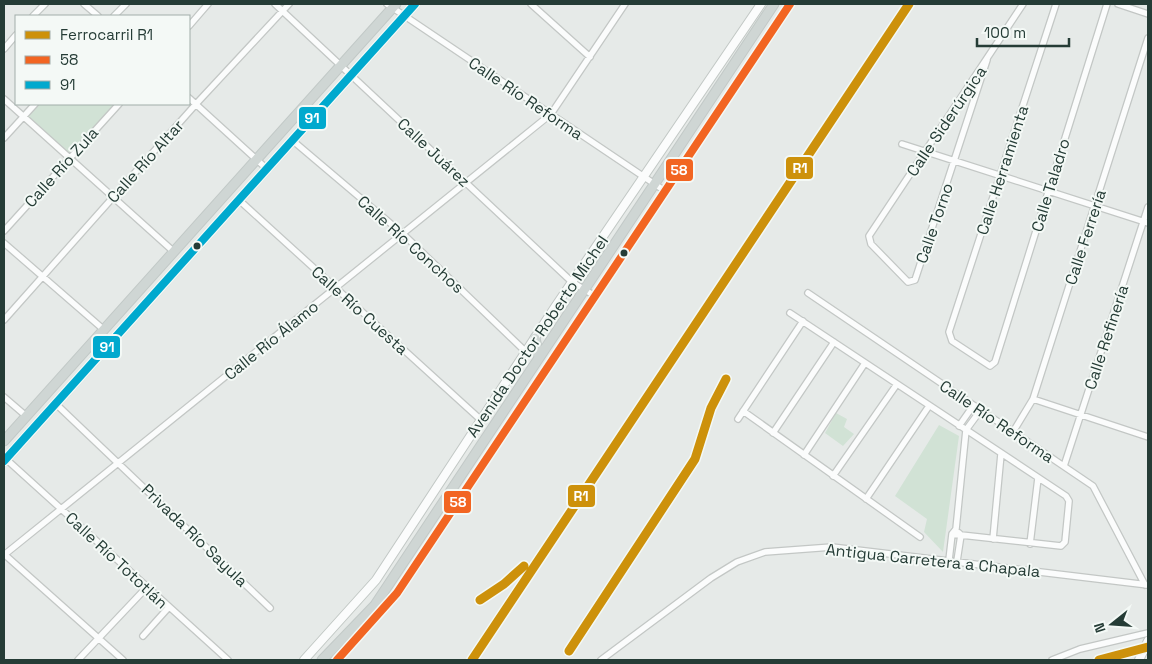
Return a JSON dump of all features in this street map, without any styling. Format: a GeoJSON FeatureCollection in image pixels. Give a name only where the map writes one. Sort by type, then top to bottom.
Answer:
{"type":"FeatureCollection","features":[{"type":"Feature","properties":{"kind":"main road"},"geometry":{"type":"LineString","coordinates":[[5,460],[415,4]]}},
{"type":"Feature","properties":{"kind":"main road","name":"Avenida Doctor Roberto Michel"},"geometry":{"type":"LineString","coordinates":[[304,660],[376,580],[572,282],[761,4]]}},
{"type":"Feature","properties":{"kind":"main road","name":"Avenida Doctor Roberto Michel"},"geometry":{"type":"LineString","coordinates":[[322,660],[375,605],[774,4]]}},
{"type":"Feature","properties":{"kind":"main road","name":"Avenida Doctor Roberto Michel"},"geometry":{"type":"LineString","coordinates":[[337,660],[397,593],[790,4]]}},
{"type":"Feature","properties":{"kind":"main road"},"geometry":{"type":"LineString","coordinates":[[4,440],[392,5]]}},
{"type":"Feature","properties":{"kind":"main road"},"geometry":{"type":"LineString","coordinates":[[535,338],[538,357]]}},
{"type":"Feature","properties":{"kind":"main road"},"geometry":{"type":"LineString","coordinates":[[35,425],[50,389]]}},
{"type":"Feature","properties":{"kind":"main road"},"geometry":{"type":"LineString","coordinates":[[493,427],[503,434]]}},
{"type":"Feature","properties":{"kind":"main road"},"geometry":{"type":"LineString","coordinates":[[1139,660],[1148,641]]}},
{"type":"Feature","properties":{"kind":"main road"},"geometry":{"type":"LineString","coordinates":[[312,651],[322,660]]}},
{"type":"Feature","properties":{"kind":"street"},"geometry":{"type":"LineString","coordinates":[[34,15],[44,4]]}},
{"type":"Feature","properties":{"kind":"street"},"geometry":{"type":"LineString","coordinates":[[84,4],[97,15]]}},
{"type":"Feature","properties":{"kind":"street"},"geometry":{"type":"LineString","coordinates":[[115,15],[126,4]]}},
{"type":"Feature","properties":{"kind":"street"},"geometry":{"type":"LineString","coordinates":[[190,25],[208,4]]}},
{"type":"Feature","properties":{"kind":"street","name":"Calle Juárez"},"geometry":{"type":"LineString","coordinates":[[275,4],[572,282],[595,296]]}},
{"type":"Feature","properties":{"kind":"street","name":"Calle Río Altar"},"geometry":{"type":"LineString","coordinates":[[4,320],[196,104],[289,4]]}},
{"type":"Feature","properties":{"kind":"street"},"geometry":{"type":"LineString","coordinates":[[531,4],[590,57]]}},
{"type":"Feature","properties":{"kind":"street","name":"Calle Río Álamo"},"geometry":{"type":"LineString","coordinates":[[4,555],[551,114],[625,4]]}},
{"type":"Feature","properties":{"kind":"street","name":"Calle Siderúrgica"},"geometry":{"type":"LineString","coordinates":[[911,282],[906,281],[871,244],[869,238],[1023,4]]}},
{"type":"Feature","properties":{"kind":"street","name":"Calle Herramienta"},"geometry":{"type":"LineString","coordinates":[[992,365],[988,366],[952,341],[950,336],[1056,4]]}},
{"type":"Feature","properties":{"kind":"street","name":"Calle Taladro"},"geometry":{"type":"LineString","coordinates":[[992,365],[1107,4]]}},
{"type":"Feature","properties":{"kind":"street"},"geometry":{"type":"LineString","coordinates":[[1118,4],[1148,14]]}},
{"type":"Feature","properties":{"kind":"street","name":"Calle Río Reforma"},"geometry":{"type":"LineString","coordinates":[[392,5],[403,16],[665,191]]}},
{"type":"Feature","properties":{"kind":"street"},"geometry":{"type":"LineString","coordinates":[[4,49],[15,36]]}},
{"type":"Feature","properties":{"kind":"street","name":"Calle Ferrería"},"geometry":{"type":"LineString","coordinates":[[1013,432],[1033,400],[1148,38]]}},
{"type":"Feature","properties":{"kind":"street","name":"Calle Torno"},"geometry":{"type":"LineString","coordinates":[[911,282],[915,280],[987,60]]}},
{"type":"Feature","properties":{"kind":"street"},"geometry":{"type":"LineString","coordinates":[[4,99],[173,251]]}},
{"type":"Feature","properties":{"kind":"street"},"geometry":{"type":"LineString","coordinates":[[190,99],[267,169]]}},
{"type":"Feature","properties":{"kind":"street"},"geometry":{"type":"LineString","coordinates":[[4,138],[34,105]]}},
{"type":"Feature","properties":{"kind":"street","name":"Calle Río Zula"},"geometry":{"type":"LineString","coordinates":[[4,231],[118,105]]}},
{"type":"Feature","properties":{"kind":"street","name":"Calle Río Conchos"},"geometry":{"type":"LineString","coordinates":[[292,140],[403,234],[526,352]]}},
{"type":"Feature","properties":{"kind":"street"},"geometry":{"type":"LineString","coordinates":[[902,144],[1146,222]]}},
{"type":"Feature","properties":{"kind":"street","name":"Calle Río Cuesta"},"geometry":{"type":"LineString","coordinates":[[239,200],[481,420]]}},
{"type":"Feature","properties":{"kind":"street","name":"Calle Refinería"},"geometry":{"type":"LineString","coordinates":[[1064,466],[1146,222],[1148,207]]}},
{"type":"Feature","properties":{"kind":"street"},"geometry":{"type":"LineString","coordinates":[[4,243],[103,329]]}},
{"type":"Feature","properties":{"kind":"street","name":"Calle Río Reforma"},"geometry":{"type":"LineString","coordinates":[[808,294],[1093,486],[1146,585]]}},
{"type":"Feature","properties":{"kind":"street"},"geometry":{"type":"LineString","coordinates":[[790,313],[1066,496],[1069,501],[1065,542],[1058,547],[960,535],[954,532]]}},
{"type":"Feature","properties":{"kind":"street"},"geometry":{"type":"LineString","coordinates":[[738,419],[803,321]]}},
{"type":"Feature","properties":{"kind":"street"},"geometry":{"type":"LineString","coordinates":[[774,433],[834,342]]}},
{"type":"Feature","properties":{"kind":"street"},"geometry":{"type":"LineString","coordinates":[[804,455],[865,363]]}},
{"type":"Feature","properties":{"kind":"street"},"geometry":{"type":"LineString","coordinates":[[833,476],[897,384]]}},
{"type":"Feature","properties":{"kind":"street"},"geometry":{"type":"LineString","coordinates":[[4,396],[25,415]]}},
{"type":"Feature","properties":{"kind":"street"},"geometry":{"type":"LineString","coordinates":[[1033,400],[1148,437]]}},
{"type":"Feature","properties":{"kind":"street","name":"Privada Río Sayula"},"geometry":{"type":"LineString","coordinates":[[56,404],[270,608]]}},
{"type":"Feature","properties":{"kind":"street"},"geometry":{"type":"LineString","coordinates":[[866,499],[929,406]]}},
{"type":"Feature","properties":{"kind":"street"},"geometry":{"type":"LineString","coordinates":[[959,426],[973,406]]}},
{"type":"Feature","properties":{"kind":"street"},"geometry":{"type":"LineString","coordinates":[[743,411],[920,537]]}},
{"type":"Feature","properties":{"kind":"street"},"geometry":{"type":"LineString","coordinates":[[949,560],[966,430],[980,411]]}},
{"type":"Feature","properties":{"kind":"street"},"geometry":{"type":"LineString","coordinates":[[993,539],[1001,454]]}},
{"type":"Feature","properties":{"kind":"street","name":"Calle Río Tototlán"},"geometry":{"type":"LineString","coordinates":[[5,460],[62,509],[228,660]]}},
{"type":"Feature","properties":{"kind":"street"},"geometry":{"type":"LineString","coordinates":[[1030,544],[1038,478]]}},
{"type":"Feature","properties":{"kind":"street"},"geometry":{"type":"LineString","coordinates":[[957,561],[960,535]]}},
{"type":"Feature","properties":{"kind":"street","name":"Antigua Carretera a Chapala"},"geometry":{"type":"LineString","coordinates":[[601,660],[711,578],[738,562],[765,552],[832,547],[1146,585]]}},
{"type":"Feature","properties":{"kind":"street"},"geometry":{"type":"LineString","coordinates":[[4,555],[123,660]]}},
{"type":"Feature","properties":{"kind":"street"},"geometry":{"type":"LineString","coordinates":[[78,660],[147,587]]}},
{"type":"Feature","properties":{"kind":"street"},"geometry":{"type":"LineString","coordinates":[[143,636],[169,608]]}},
{"type":"Feature","properties":{"kind":"street"},"geometry":{"type":"LineString","coordinates":[[1052,660],[1080,649],[1148,634]]}},
{"type":"Feature","properties":{"kind":"green space"},"geometry":{"type":"Polygon","coordinates":[[[36,105],[116,105],[69,156],[26,116],[36,105]]]}},
{"type":"Feature","properties":{"kind":"green space"},"geometry":{"type":"Polygon","coordinates":[[[836,413],[847,419],[844,427],[854,434],[843,446],[825,433],[836,413]]]}},
{"type":"Feature","properties":{"kind":"green space"},"geometry":{"type":"Polygon","coordinates":[[[939,425],[959,436],[943,552],[924,532],[927,519],[895,496],[939,425]]]}},
{"type":"Feature","properties":{"kind":"rail line","name":"R1"},"geometry":{"type":"LineString","coordinates":[[472,660],[909,4]]}},
{"type":"Feature","properties":{"kind":"rail line","name":"R1"},"geometry":{"type":"LineString","coordinates":[[569,651],[695,459],[711,408],[726,379]]}},
{"type":"Feature","properties":{"kind":"rail line","name":"R1"},"geometry":{"type":"LineString","coordinates":[[480,600],[504,584],[524,566]]}},
{"type":"Feature","properties":{"kind":"rail line","name":"R1"},"geometry":{"type":"LineString","coordinates":[[1099,660],[1148,647]]}},
{"type":"Feature","properties":{"kind":"transit line","name":"91"},"geometry":{"type":"LineString","coordinates":[[4,461],[415,4]]}},
{"type":"Feature","properties":{"kind":"transit line","name":"58"},"geometry":{"type":"LineString","coordinates":[[337,660],[397,593],[790,4]]}}]}
